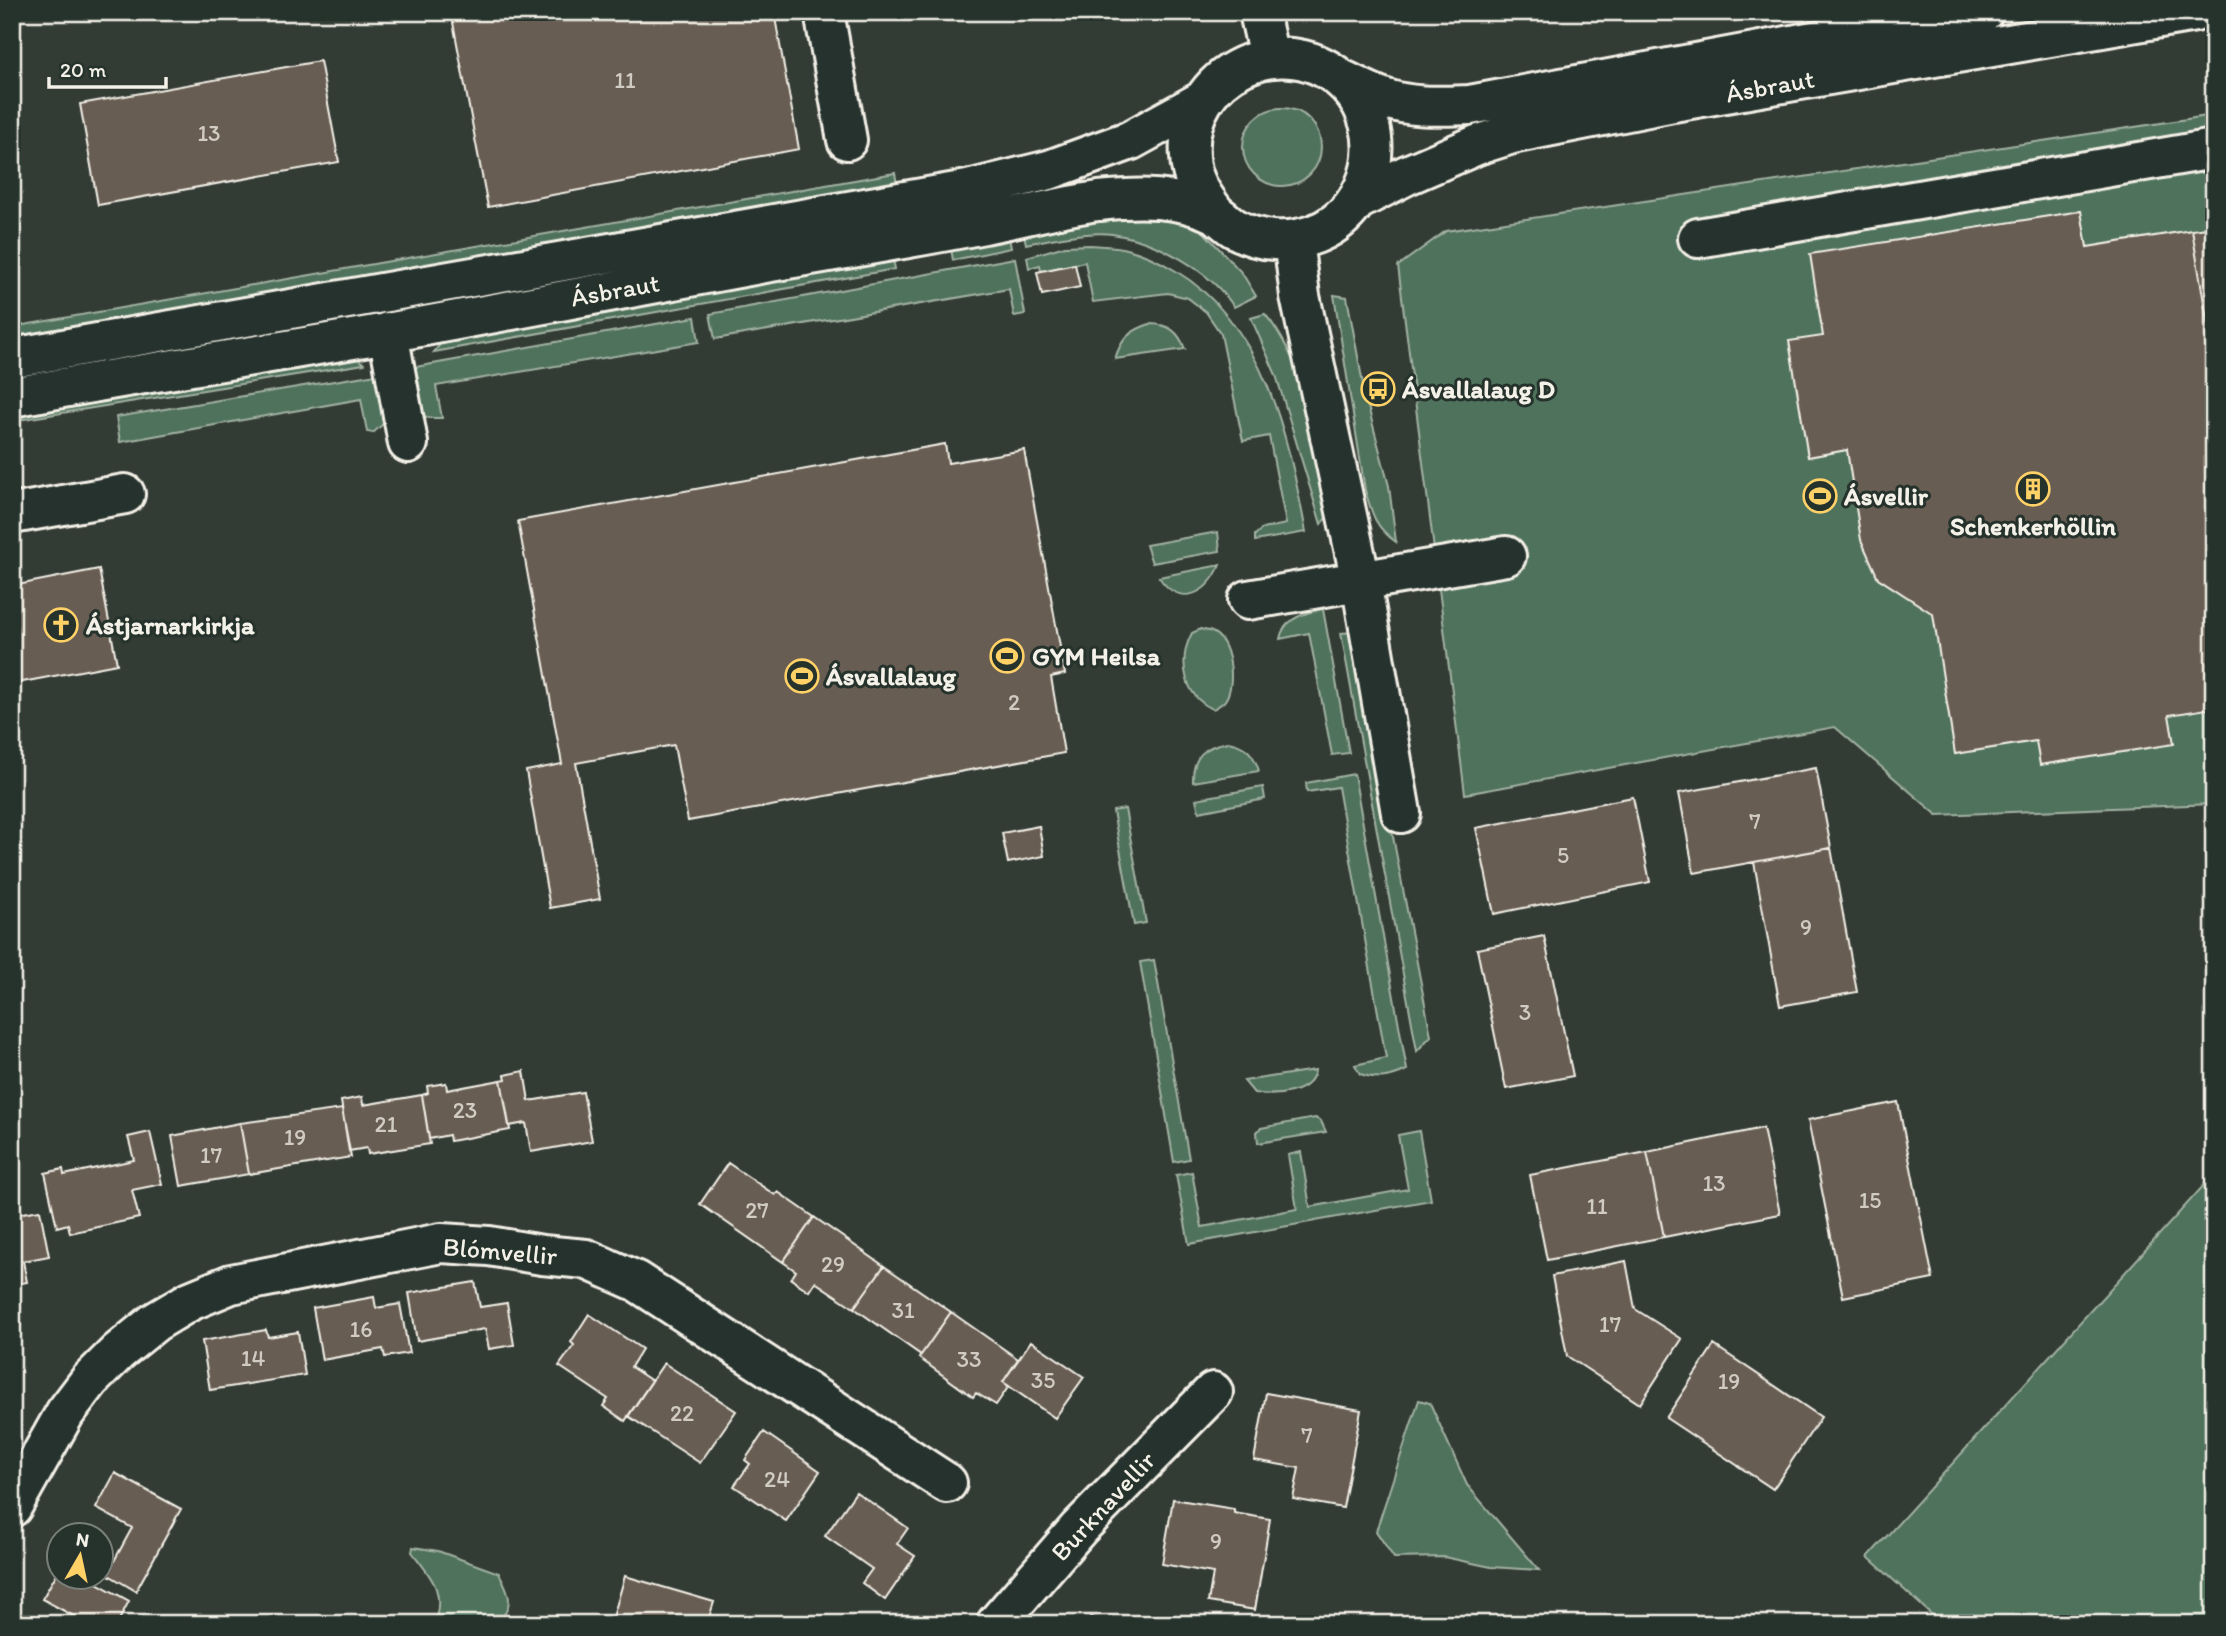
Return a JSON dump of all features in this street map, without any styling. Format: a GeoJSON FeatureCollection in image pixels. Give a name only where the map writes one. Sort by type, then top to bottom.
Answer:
{"type":"FeatureCollection","features":[{"type":"Feature","properties":{"kind":"street"},"geometry":{"type":"LineString","coordinates":[[824,12],[847,140]]}},
{"type":"Feature","properties":{"kind":"street"},"geometry":{"type":"LineString","coordinates":[[1259,12],[1269,57]]}},
{"type":"Feature","properties":{"kind":"street","name":"Ásbraut"},"geometry":{"type":"LineString","coordinates":[[1343,80],[1384,99],[1428,107],[1470,105],[1983,12]]}},
{"type":"Feature","properties":{"kind":"street","name":"Ásbraut"},"geometry":{"type":"LineString","coordinates":[[1358,200],[1407,174],[1511,134],[1687,100],[2195,12]]}},
{"type":"Feature","properties":{"kind":"street"},"geometry":{"type":"LineString","coordinates":[[1269,57],[1295,58],[1321,65],[1343,80],[1363,106],[1373,138],[1371,170],[1358,200],[1340,220],[1318,233],[1293,240],[1265,239],[1238,230],[1216,214],[1198,189],[1189,160],[1191,130],[1202,101],[1220,80],[1242,65],[1269,57]]}},
{"type":"Feature","properties":{"kind":"street","name":"Ásbraut"},"geometry":{"type":"LineString","coordinates":[[12,358],[968,190],[1048,170],[1131,140],[1202,101]]}},
{"type":"Feature","properties":{"kind":"street"},"geometry":{"type":"LineString","coordinates":[[1698,238],[2214,149]]}},
{"type":"Feature","properties":{"kind":"street","name":"Ásbraut"},"geometry":{"type":"LineString","coordinates":[[12,397],[388,332],[1094,202],[1148,197],[1216,214]]}},
{"type":"Feature","properties":{"kind":"street"},"geometry":{"type":"LineString","coordinates":[[1293,240],[1300,296],[1361,581],[1401,813]]}},
{"type":"Feature","properties":{"kind":"street"},"geometry":{"type":"LineString","coordinates":[[388,332],[408,443]]}},
{"type":"Feature","properties":{"kind":"street"},"geometry":{"type":"LineString","coordinates":[[12,514],[125,494]]}},
{"type":"Feature","properties":{"kind":"street"},"geometry":{"type":"LineString","coordinates":[[1248,600],[1506,555]]}},
{"type":"Feature","properties":{"kind":"street","name":"Blómvellir"},"geometry":{"type":"LineString","coordinates":[[12,1507],[65,1413],[90,1380],[118,1352],[155,1322],[190,1301],[232,1284],[441,1243],[489,1246],[586,1259],[636,1281],[947,1483]]}},
{"type":"Feature","properties":{"kind":"street","name":"Burknavellir"},"geometry":{"type":"LineString","coordinates":[[996,1624],[1079,1528],[1213,1392]]}},
{"type":"Feature","properties":{"kind":"green space"},"geometry":{"type":"Polygon","coordinates":[[[1274,108],[1290,108],[1304,114],[1315,125],[1321,139],[1321,155],[1315,169],[1304,180],[1290,186],[1274,186],[1260,180],[1249,169],[1243,155],[1243,139],[1249,125],[1260,114],[1274,108]]]}},
{"type":"Feature","properties":{"kind":"green space","name":"Ásvellir"},"geometry":{"type":"Polygon","coordinates":[[[2214,115],[2214,804],[1937,815],[1835,727],[1465,794],[1398,266],[1446,231],[2214,115]]]}},
{"type":"Feature","properties":{"kind":"green space"},"geometry":{"type":"Polygon","coordinates":[[[895,173],[898,190],[12,343],[12,327],[895,173]]]}},
{"type":"Feature","properties":{"kind":"green space"},"geometry":{"type":"Polygon","coordinates":[[[1139,207],[1198,226],[1242,273],[1256,296],[1234,307],[1224,293],[1196,269],[1164,250],[1129,237],[1092,234],[1026,244],[1023,229],[1139,207]]]}},
{"type":"Feature","properties":{"kind":"green space"},"geometry":{"type":"Polygon","coordinates":[[[1008,232],[1011,248],[953,260],[950,243],[1008,232]]]}},
{"type":"Feature","properties":{"kind":"green space"},"geometry":{"type":"Polygon","coordinates":[[[1090,245],[1143,254],[1176,271],[1206,294],[1231,321],[1268,386],[1291,459],[1306,532],[1255,541],[1255,535],[1262,529],[1286,524],[1269,436],[1243,441],[1221,334],[1206,312],[1188,298],[1168,293],[1093,302],[1085,262],[1041,271],[1040,265],[1029,268],[1027,257],[1065,246],[1090,245]]]}},
{"type":"Feature","properties":{"kind":"green space"},"geometry":{"type":"Polygon","coordinates":[[[892,254],[895,269],[434,352],[442,342],[892,254]]]}},
{"type":"Feature","properties":{"kind":"green space"},"geometry":{"type":"Polygon","coordinates":[[[1015,258],[1025,314],[1014,316],[1009,289],[715,339],[710,314],[1015,258]]]}},
{"type":"Feature","properties":{"kind":"green space"},"geometry":{"type":"Polygon","coordinates":[[[1334,295],[1347,297],[1365,395],[1389,486],[1396,542],[1383,531],[1375,519],[1365,490],[1334,295]]]}},
{"type":"Feature","properties":{"kind":"green space"},"geometry":{"type":"Polygon","coordinates":[[[1265,314],[1292,359],[1309,410],[1328,516],[1321,524],[1276,375],[1251,318],[1265,314]]]}},
{"type":"Feature","properties":{"kind":"green space"},"geometry":{"type":"Polygon","coordinates":[[[695,317],[699,342],[436,386],[442,418],[429,418],[420,414],[412,374],[416,367],[695,317]]]}},
{"type":"Feature","properties":{"kind":"green space"},"geometry":{"type":"Polygon","coordinates":[[[1150,324],[1172,330],[1185,349],[1115,359],[1127,336],[1150,324]]]}},
{"type":"Feature","properties":{"kind":"green space"},"geometry":{"type":"Polygon","coordinates":[[[341,353],[357,358],[364,364],[12,421],[12,405],[341,353]]]}},
{"type":"Feature","properties":{"kind":"green space"},"geometry":{"type":"Polygon","coordinates":[[[377,374],[386,418],[373,433],[367,432],[361,399],[120,442],[116,417],[377,374]]]}},
{"type":"Feature","properties":{"kind":"green space"},"geometry":{"type":"Polygon","coordinates":[[[1218,532],[1220,551],[1152,563],[1146,545],[1218,532]]]}},
{"type":"Feature","properties":{"kind":"green space"},"geometry":{"type":"Polygon","coordinates":[[[1220,565],[1208,584],[1192,594],[1175,592],[1159,577],[1220,565]]]}},
{"type":"Feature","properties":{"kind":"green space"},"geometry":{"type":"Polygon","coordinates":[[[1323,609],[1349,753],[1332,755],[1309,633],[1280,639],[1290,622],[1323,609]]]}},
{"type":"Feature","properties":{"kind":"green space"},"geometry":{"type":"Polygon","coordinates":[[[1201,629],[1218,637],[1224,644],[1230,662],[1229,692],[1226,699],[1213,709],[1195,695],[1186,676],[1185,654],[1188,643],[1192,633],[1201,629]]]}},
{"type":"Feature","properties":{"kind":"green space"},"geometry":{"type":"Polygon","coordinates":[[[1354,632],[1431,1036],[1417,1051],[1341,633],[1354,632]]]}},
{"type":"Feature","properties":{"kind":"green space"},"geometry":{"type":"Polygon","coordinates":[[[1228,742],[1240,745],[1248,751],[1259,771],[1193,782],[1197,759],[1201,754],[1212,746],[1228,742]]]}},
{"type":"Feature","properties":{"kind":"green space"},"geometry":{"type":"Polygon","coordinates":[[[1354,774],[1407,1070],[1384,1077],[1360,1074],[1355,1065],[1386,1058],[1338,787],[1307,792],[1306,783],[1354,774]]]}},
{"type":"Feature","properties":{"kind":"green space"},"geometry":{"type":"Polygon","coordinates":[[[1263,787],[1265,799],[1199,812],[1196,799],[1263,787]]]}},
{"type":"Feature","properties":{"kind":"green space"},"geometry":{"type":"Polygon","coordinates":[[[1125,809],[1146,923],[1134,925],[1113,811],[1125,809]]]}},
{"type":"Feature","properties":{"kind":"green space"},"geometry":{"type":"Polygon","coordinates":[[[1154,960],[1189,1159],[1174,1162],[1140,962],[1154,960]]]}},
{"type":"Feature","properties":{"kind":"green space"},"geometry":{"type":"Polygon","coordinates":[[[1315,1070],[1307,1084],[1281,1094],[1254,1093],[1244,1081],[1315,1070]]]}},
{"type":"Feature","properties":{"kind":"green space"},"geometry":{"type":"Polygon","coordinates":[[[1315,1118],[1321,1121],[1326,1132],[1258,1143],[1257,1132],[1261,1128],[1315,1118]]]}},
{"type":"Feature","properties":{"kind":"green space"},"geometry":{"type":"Polygon","coordinates":[[[1419,1131],[1431,1200],[1189,1244],[1176,1175],[1192,1172],[1202,1227],[1297,1209],[1288,1155],[1301,1152],[1310,1207],[1408,1189],[1398,1135],[1419,1131]]]}},
{"type":"Feature","properties":{"kind":"green space"},"geometry":{"type":"Polygon","coordinates":[[[2214,1174],[2214,1624],[1942,1624],[1868,1557],[2214,1174]]]}},
{"type":"Feature","properties":{"kind":"green space"},"geometry":{"type":"Polygon","coordinates":[[[1419,1400],[1430,1403],[1467,1485],[1539,1570],[1491,1567],[1444,1557],[1394,1558],[1376,1531],[1419,1400]]]}},
{"type":"Feature","properties":{"kind":"green space"},"geometry":{"type":"Polygon","coordinates":[[[413,1547],[438,1551],[499,1573],[509,1599],[503,1617],[497,1624],[434,1624],[438,1602],[435,1585],[412,1552],[413,1547]]]}},
{"type":"Feature","properties":{"kind":"building"},"geometry":{"type":"Polygon","coordinates":[[[451,12],[774,12],[799,149],[488,207],[451,12]]]}},
{"type":"Feature","properties":{"kind":"building"},"geometry":{"type":"Polygon","coordinates":[[[320,61],[339,162],[98,205],[80,104],[320,61]]]}},
{"type":"Feature","properties":{"kind":"building","name":"Schenkerhöllin"},"geometry":{"type":"Polygon","coordinates":[[[2081,211],[2087,247],[2192,230],[2214,363],[2214,521],[2207,522],[2214,565],[2214,708],[2169,715],[2174,744],[2040,765],[2036,741],[1955,754],[1933,614],[1878,578],[1861,540],[1847,450],[1808,457],[1789,341],[1823,336],[1810,254],[2081,211]]]}},
{"type":"Feature","properties":{"kind":"building"},"geometry":{"type":"Polygon","coordinates":[[[2214,227],[2214,363],[2192,230],[2214,227]]]}},
{"type":"Feature","properties":{"kind":"building"},"geometry":{"type":"Polygon","coordinates":[[[1075,264],[1080,287],[1042,295],[1037,272],[1075,264]]]}},
{"type":"Feature","properties":{"kind":"building"},"geometry":{"type":"Polygon","coordinates":[[[18,299],[21,315],[12,317],[12,300],[18,299]]]}},
{"type":"Feature","properties":{"kind":"building","name":"Ásvallalaug"},"geometry":{"type":"Polygon","coordinates":[[[945,444],[948,463],[1024,450],[1065,674],[1051,677],[1064,753],[688,821],[674,745],[576,763],[600,899],[550,908],[526,771],[562,764],[518,521],[945,444]]]}},
{"type":"Feature","properties":{"kind":"building","name":"Ástjarnarkirkja"},"geometry":{"type":"Polygon","coordinates":[[[99,569],[117,664],[12,684],[12,586],[99,569]]]}},
{"type":"Feature","properties":{"kind":"building"},"geometry":{"type":"Polygon","coordinates":[[[1816,768],[1831,848],[1694,873],[1679,793],[1816,768]]]}},
{"type":"Feature","properties":{"kind":"building"},"geometry":{"type":"Polygon","coordinates":[[[1633,797],[1650,882],[1494,914],[1476,828],[1633,797]]]}},
{"type":"Feature","properties":{"kind":"building"},"geometry":{"type":"Polygon","coordinates":[[[1039,826],[1044,856],[1008,863],[1002,833],[1039,826]]]}},
{"type":"Feature","properties":{"kind":"building"},"geometry":{"type":"Polygon","coordinates":[[[1831,848],[1857,992],[1780,1006],[1754,862],[1831,848]]]}},
{"type":"Feature","properties":{"kind":"building"},"geometry":{"type":"Polygon","coordinates":[[[1544,936],[1573,1076],[1506,1089],[1477,949],[1544,936]]]}},
{"type":"Feature","properties":{"kind":"building"},"geometry":{"type":"Polygon","coordinates":[[[524,1071],[529,1101],[583,1092],[592,1141],[531,1152],[526,1123],[509,1126],[501,1080],[506,1079],[505,1075],[524,1071]]]}},
{"type":"Feature","properties":{"kind":"building"},"geometry":{"type":"Polygon","coordinates":[[[501,1080],[510,1130],[450,1141],[449,1135],[429,1139],[422,1095],[428,1093],[427,1086],[446,1083],[447,1090],[501,1080]]]}},
{"type":"Feature","properties":{"kind":"building"},"geometry":{"type":"Polygon","coordinates":[[[422,1095],[430,1144],[368,1154],[367,1148],[349,1151],[341,1101],[362,1097],[363,1105],[422,1095]]]}},
{"type":"Feature","properties":{"kind":"building"},"geometry":{"type":"Polygon","coordinates":[[[1898,1102],[1933,1279],[1843,1297],[1808,1120],[1898,1102]]]}},
{"type":"Feature","properties":{"kind":"building"},"geometry":{"type":"Polygon","coordinates":[[[342,1109],[351,1157],[249,1174],[240,1123],[342,1109]]]}},
{"type":"Feature","properties":{"kind":"building"},"geometry":{"type":"Polygon","coordinates":[[[240,1123],[249,1174],[181,1186],[172,1136],[240,1123]]]}},
{"type":"Feature","properties":{"kind":"building"},"geometry":{"type":"Polygon","coordinates":[[[1763,1128],[1780,1214],[1664,1237],[1647,1152],[1763,1128]]]}},
{"type":"Feature","properties":{"kind":"building"},"geometry":{"type":"Polygon","coordinates":[[[150,1132],[162,1184],[132,1190],[139,1218],[70,1233],[68,1224],[57,1227],[45,1173],[63,1169],[64,1175],[134,1160],[128,1137],[150,1132]]]}},
{"type":"Feature","properties":{"kind":"building"},"geometry":{"type":"Polygon","coordinates":[[[1647,1152],[1664,1237],[1547,1260],[1530,1175],[1647,1152]]]}},
{"type":"Feature","properties":{"kind":"building"},"geometry":{"type":"Polygon","coordinates":[[[728,1163],[775,1195],[778,1192],[814,1217],[783,1262],[700,1204],[728,1163]]]}},
{"type":"Feature","properties":{"kind":"building"},"geometry":{"type":"Polygon","coordinates":[[[40,1210],[49,1256],[23,1261],[27,1282],[12,1285],[12,1229],[19,1227],[17,1214],[40,1210]]]}},
{"type":"Feature","properties":{"kind":"building"},"geometry":{"type":"Polygon","coordinates":[[[814,1217],[884,1266],[854,1308],[815,1282],[809,1291],[791,1279],[796,1271],[783,1262],[814,1217]]]}},
{"type":"Feature","properties":{"kind":"building"},"geometry":{"type":"Polygon","coordinates":[[[1626,1261],[1635,1309],[1682,1339],[1640,1404],[1567,1356],[1552,1276],[1626,1261]]]}},
{"type":"Feature","properties":{"kind":"building"},"geometry":{"type":"Polygon","coordinates":[[[884,1266],[951,1312],[921,1355],[854,1308],[884,1266]]]}},
{"type":"Feature","properties":{"kind":"building"},"geometry":{"type":"Polygon","coordinates":[[[475,1282],[480,1307],[507,1303],[514,1345],[489,1349],[485,1329],[417,1341],[409,1293],[475,1282]]]}},
{"type":"Feature","properties":{"kind":"building"},"geometry":{"type":"Polygon","coordinates":[[[374,1297],[376,1308],[400,1304],[409,1353],[385,1357],[383,1349],[322,1360],[313,1308],[374,1297]]]}},
{"type":"Feature","properties":{"kind":"building"},"geometry":{"type":"Polygon","coordinates":[[[951,1312],[1018,1359],[1003,1382],[1009,1386],[996,1405],[976,1393],[973,1397],[919,1358],[951,1312]]]}},
{"type":"Feature","properties":{"kind":"building"},"geometry":{"type":"Polygon","coordinates":[[[589,1314],[642,1349],[631,1367],[652,1381],[625,1421],[603,1406],[608,1399],[559,1366],[574,1345],[571,1342],[589,1314]]]}},
{"type":"Feature","properties":{"kind":"building"},"geometry":{"type":"Polygon","coordinates":[[[266,1330],[268,1337],[298,1332],[305,1375],[210,1390],[202,1341],[266,1330]]]}},
{"type":"Feature","properties":{"kind":"building"},"geometry":{"type":"Polygon","coordinates":[[[1031,1341],[1084,1377],[1055,1418],[1003,1382],[1031,1341]]]}},
{"type":"Feature","properties":{"kind":"building"},"geometry":{"type":"Polygon","coordinates":[[[1714,1345],[1821,1417],[1773,1489],[1666,1418],[1714,1345]]]}},
{"type":"Feature","properties":{"kind":"building"},"geometry":{"type":"Polygon","coordinates":[[[664,1363],[736,1411],[700,1463],[628,1416],[664,1363]]]}},
{"type":"Feature","properties":{"kind":"building"},"geometry":{"type":"Polygon","coordinates":[[[1266,1393],[1361,1410],[1343,1508],[1293,1499],[1299,1468],[1254,1460],[1266,1393]]]}},
{"type":"Feature","properties":{"kind":"building"},"geometry":{"type":"Polygon","coordinates":[[[764,1432],[820,1471],[786,1521],[734,1486],[750,1464],[745,1460],[764,1432]]]}},
{"type":"Feature","properties":{"kind":"building"},"geometry":{"type":"Polygon","coordinates":[[[115,1473],[181,1509],[136,1591],[116,1579],[116,1557],[132,1528],[96,1508],[115,1473]]]}},
{"type":"Feature","properties":{"kind":"building"},"geometry":{"type":"Polygon","coordinates":[[[856,1492],[908,1528],[897,1544],[915,1556],[885,1600],[862,1583],[872,1569],[825,1536],[856,1492]]]}},
{"type":"Feature","properties":{"kind":"building"},"geometry":{"type":"Polygon","coordinates":[[[1173,1499],[1234,1509],[1234,1513],[1270,1519],[1255,1610],[1208,1602],[1213,1573],[1162,1564],[1173,1499]]]}},
{"type":"Feature","properties":{"kind":"building"},"geometry":{"type":"Polygon","coordinates":[[[625,1576],[714,1602],[707,1624],[611,1624],[625,1576]]]}},
{"type":"Feature","properties":{"kind":"building"},"geometry":{"type":"Polygon","coordinates":[[[47,1590],[109,1590],[129,1601],[117,1624],[79,1624],[81,1620],[42,1599],[47,1590]]]}},
{"type":"Feature","properties":{"kind":"building"},"geometry":{"type":"Polygon","coordinates":[[[1090,1617],[1127,1624],[1088,1624],[1090,1617]]]}},
{"type":"Feature","properties":{"kind":"place","name":"Ásvallalaug D"},"geometry":{"type":"Point","coordinates":[1378,389]}},
{"type":"Feature","properties":{"kind":"place","name":"Schenkerhöllin"},"geometry":{"type":"Point","coordinates":[2033,489]}},
{"type":"Feature","properties":{"kind":"place","name":"Ásvellir"},"geometry":{"type":"Point","coordinates":[1820,496]}},
{"type":"Feature","properties":{"kind":"place","name":"Ástjarnarkirkja"},"geometry":{"type":"Point","coordinates":[61,625]}},
{"type":"Feature","properties":{"kind":"place","name":"GYM Heilsa"},"geometry":{"type":"Point","coordinates":[1007,656]}},
{"type":"Feature","properties":{"kind":"place","name":"Ásvallalaug"},"geometry":{"type":"Point","coordinates":[802,676]}}]}
